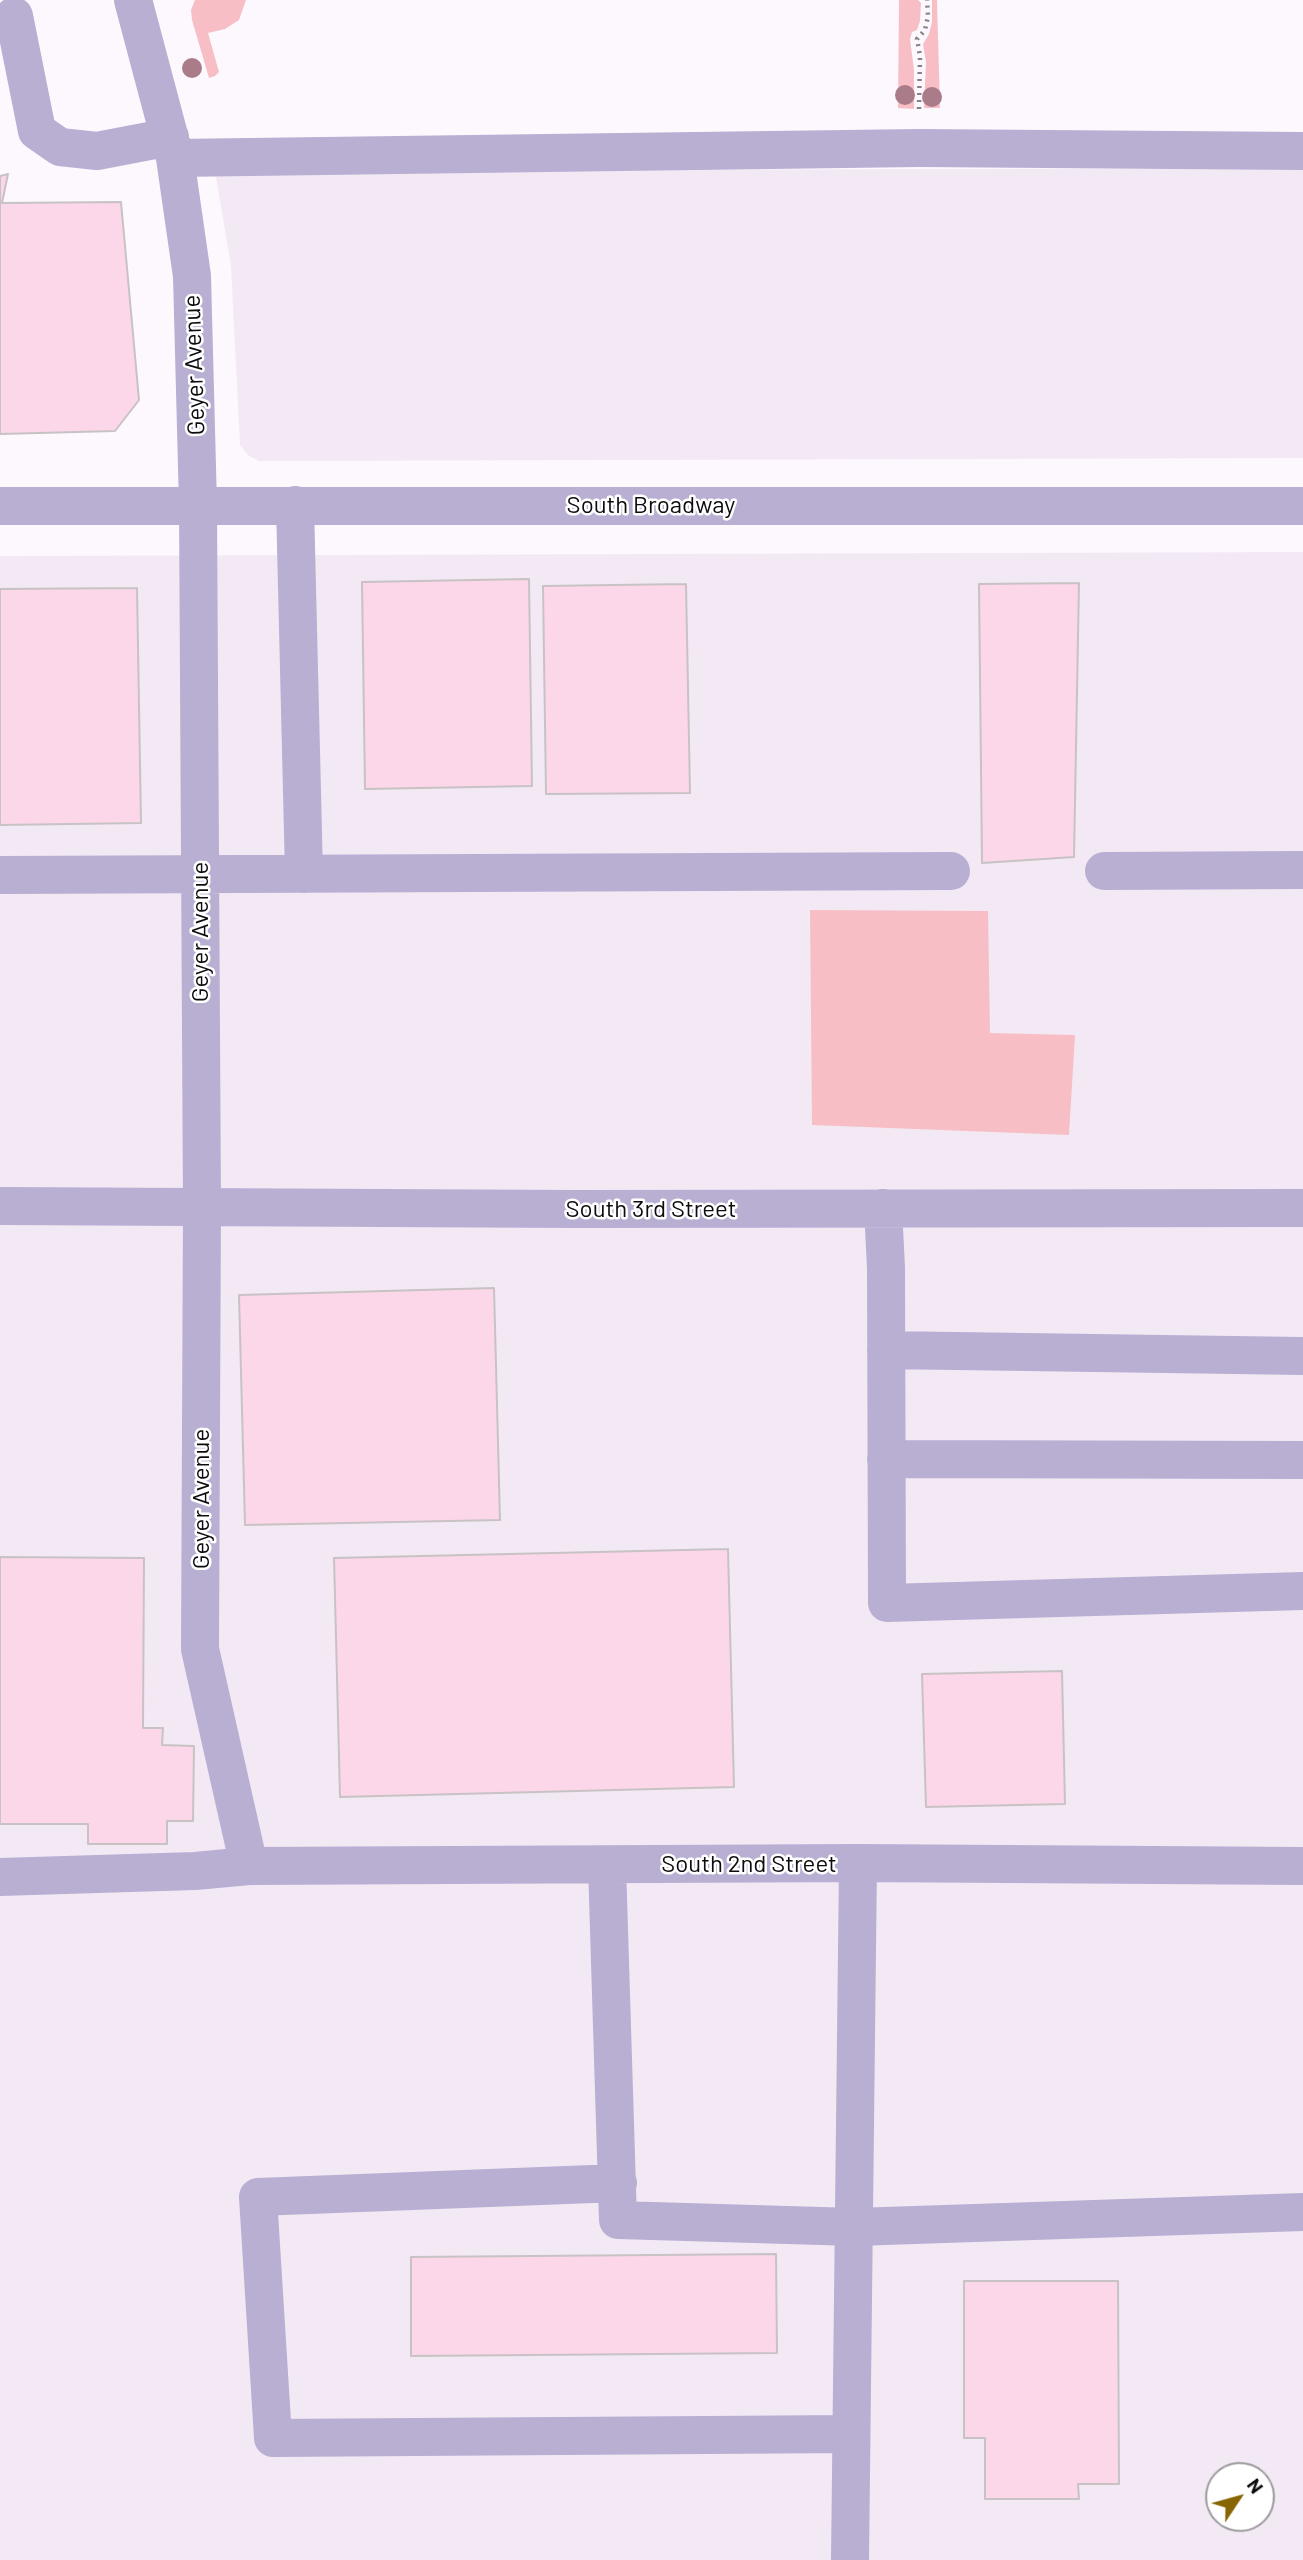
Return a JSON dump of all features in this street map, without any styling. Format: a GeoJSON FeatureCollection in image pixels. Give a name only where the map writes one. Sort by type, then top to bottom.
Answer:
{"type":"FeatureCollection","features":[{"type":"Feature","properties":{"kind":"street","name":"Geyer Avenue"},"geometry":{"type":"LineString","coordinates":[[133,0],[173,147],[192,276],[198,506],[202,1206],[200,1649],[249,1866]]}},
{"type":"Feature","properties":{"kind":"street"},"geometry":{"type":"LineString","coordinates":[[14,16],[37,131],[60,147],[97,151],[173,147],[1303,151]]}},
{"type":"Feature","properties":{"kind":"street"},"geometry":{"type":"LineString","coordinates":[[295,505],[304,874]]}},
{"type":"Feature","properties":{"kind":"street","name":"South Broadway"},"geometry":{"type":"LineString","coordinates":[[0,506],[1303,506]]}},
{"type":"Feature","properties":{"kind":"street"},"geometry":{"type":"LineString","coordinates":[[1104,871],[1303,870]]}},
{"type":"Feature","properties":{"kind":"street"},"geometry":{"type":"LineString","coordinates":[[0,875],[951,871]]}},
{"type":"Feature","properties":{"kind":"street","name":"South 3rd Street"},"geometry":{"type":"LineString","coordinates":[[0,1206],[575,1209],[1303,1208]]}},
{"type":"Feature","properties":{"kind":"street"},"geometry":{"type":"LineString","coordinates":[[883,1208],[886,1268],[887,1603],[1303,1591]]}},
{"type":"Feature","properties":{"kind":"street"},"geometry":{"type":"LineString","coordinates":[[886,1350],[1303,1356]]}},
{"type":"Feature","properties":{"kind":"street"},"geometry":{"type":"LineString","coordinates":[[887,1460],[1303,1460]]}},
{"type":"Feature","properties":{"kind":"street"},"geometry":{"type":"LineString","coordinates":[[850,2560],[858,1863]]}},
{"type":"Feature","properties":{"kind":"street","name":"South 2nd Street"},"geometry":{"type":"LineString","coordinates":[[0,1877],[195,1871],[249,1866],[858,1863],[1303,1866]]}},
{"type":"Feature","properties":{"kind":"street"},"geometry":{"type":"LineString","coordinates":[[607,1865],[618,2220],[855,2227],[1303,2212]]}},
{"type":"Feature","properties":{"kind":"street"},"geometry":{"type":"LineString","coordinates":[[618,2183],[258,2197],[273,2438],[850,2434]]}},
{"type":"Feature","properties":{"kind":"path"},"geometry":{"type":"LineString","coordinates":[[919,119],[920,56],[917,39],[925,30],[927,0]]}},
{"type":"Feature","properties":{"kind":"shaded area"},"geometry":{"type":"Polygon","coordinates":[[[195,0],[246,0],[239,20],[225,29],[208,33],[219,72],[209,78],[192,20],[191,10],[195,0]]]}},
{"type":"Feature","properties":{"kind":"shaded area"},"geometry":{"type":"Polygon","coordinates":[[[899,0],[918,0],[921,3],[920,21],[910,39],[914,70],[914,109],[898,108],[899,0]]]}},
{"type":"Feature","properties":{"kind":"shaded area"},"geometry":{"type":"Polygon","coordinates":[[[932,0],[937,0],[940,108],[924,108],[926,62],[923,44],[932,22],[932,0]]]}},
{"type":"Feature","properties":{"kind":"shaded area"},"geometry":{"type":"Polygon","coordinates":[[[1303,168],[1303,458],[259,461],[249,456],[240,445],[231,266],[215,171],[1303,168]]]}},
{"type":"Feature","properties":{"kind":"shaded area"},"geometry":{"type":"Polygon","coordinates":[[[1303,552],[1303,2560],[0,2560],[0,556],[1303,552]]]}},
{"type":"Feature","properties":{"kind":"shaded area"},"geometry":{"type":"Polygon","coordinates":[[[810,910],[988,911],[990,1033],[1075,1035],[1069,1135],[812,1125],[810,910]]]}},
{"type":"Feature","properties":{"kind":"building"},"geometry":{"type":"Polygon","coordinates":[[[8,174],[2,203],[121,202],[139,400],[115,431],[0,434],[0,176],[8,174]]]}},
{"type":"Feature","properties":{"kind":"building"},"geometry":{"type":"Polygon","coordinates":[[[529,579],[532,786],[365,789],[362,582],[529,579]]]}},
{"type":"Feature","properties":{"kind":"building"},"geometry":{"type":"Polygon","coordinates":[[[1079,583],[1074,857],[982,863],[979,584],[1079,583]]]}},
{"type":"Feature","properties":{"kind":"building"},"geometry":{"type":"Polygon","coordinates":[[[686,584],[690,793],[546,794],[543,586],[686,584]]]}},
{"type":"Feature","properties":{"kind":"building"},"geometry":{"type":"Polygon","coordinates":[[[137,588],[141,823],[0,825],[0,589],[137,588]]]}},
{"type":"Feature","properties":{"kind":"building"},"geometry":{"type":"Polygon","coordinates":[[[494,1288],[500,1520],[245,1525],[239,1295],[494,1288]]]}},
{"type":"Feature","properties":{"kind":"building"},"geometry":{"type":"Polygon","coordinates":[[[728,1549],[734,1787],[340,1797],[334,1558],[728,1549]]]}},
{"type":"Feature","properties":{"kind":"building"},"geometry":{"type":"Polygon","coordinates":[[[0,1557],[144,1558],[143,1728],[163,1728],[162,1745],[194,1746],[193,1821],[167,1821],[167,1844],[88,1844],[88,1824],[0,1824],[0,1557]]]}},
{"type":"Feature","properties":{"kind":"building"},"geometry":{"type":"Polygon","coordinates":[[[1062,1671],[1065,1804],[926,1807],[922,1674],[1062,1671]]]}},
{"type":"Feature","properties":{"kind":"building"},"geometry":{"type":"Polygon","coordinates":[[[776,2254],[777,2353],[411,2356],[411,2257],[776,2254]]]}},
{"type":"Feature","properties":{"kind":"building"},"geometry":{"type":"Polygon","coordinates":[[[964,2281],[1118,2281],[1119,2484],[1078,2484],[1079,2499],[985,2499],[985,2438],[964,2438],[964,2281]]]}}]}
